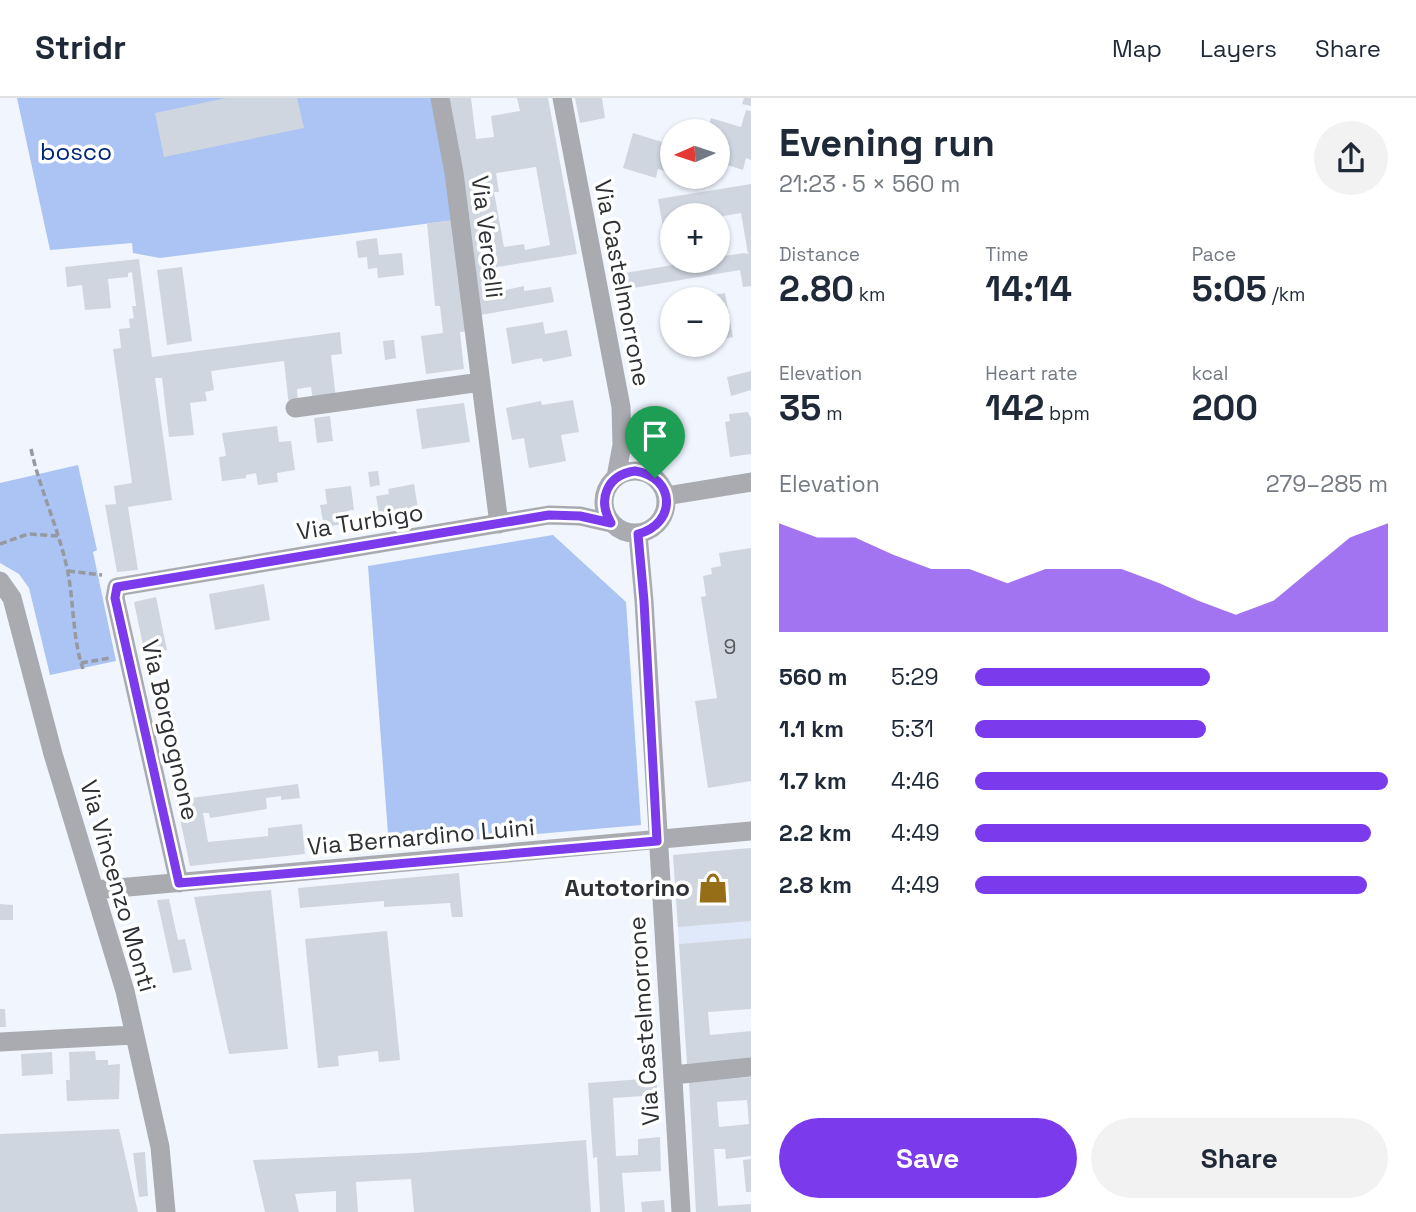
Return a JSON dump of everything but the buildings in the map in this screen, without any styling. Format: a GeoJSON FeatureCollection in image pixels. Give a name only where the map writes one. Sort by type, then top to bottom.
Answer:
{"type":"FeatureCollection","features":[{"type":"Feature","properties":{"kind":"street","name":"Via Vercelli"},"geometry":{"type":"LineString","coordinates":[[440,98],[454,173],[499,524]]}},
{"type":"Feature","properties":{"kind":"street","name":"Via Castelmorrone"},"geometry":{"type":"LineString","coordinates":[[562,98],[621,407],[622,445],[616,477]]}},
{"type":"Feature","properties":{"kind":"street"},"geometry":{"type":"LineString","coordinates":[[295,408],[481,382]]}},
{"type":"Feature","properties":{"kind":"street"},"geometry":{"type":"LineString","coordinates":[[625,472],[646,472],[662,486],[666,496],[663,517],[657,526],[638,534],[628,533],[611,523],[604,505],[605,495],[616,477],[625,472]]}},
{"type":"Feature","properties":{"kind":"street"},"geometry":{"type":"LineString","coordinates":[[666,496],[751,482]]}},
{"type":"Feature","properties":{"kind":"street","name":"Via Turbigo"},"geometry":{"type":"LineString","coordinates":[[113,583],[549,515],[611,523]]}},
{"type":"Feature","properties":{"kind":"street","name":"Via Castelmorrone"},"geometry":{"type":"LineString","coordinates":[[638,534],[681,1212]]}},
{"type":"Feature","properties":{"kind":"street","name":"Via Vincenzo Monti"},"geometry":{"type":"LineString","coordinates":[[0,581],[12,598],[53,754],[125,990],[160,1147],[166,1212]]}},
{"type":"Feature","properties":{"kind":"street","name":"Via Borgognone"},"geometry":{"type":"LineString","coordinates":[[113,583],[179,883]]}},
{"type":"Feature","properties":{"kind":"street","name":"Via Bernardino Luini"},"geometry":{"type":"LineString","coordinates":[[95,890],[751,831]]}},
{"type":"Feature","properties":{"kind":"street"},"geometry":{"type":"LineString","coordinates":[[0,1042],[134,1035]]}},
{"type":"Feature","properties":{"kind":"street"},"geometry":{"type":"LineString","coordinates":[[673,1074],[751,1067]]}},
{"type":"Feature","properties":{"kind":"path"},"geometry":{"type":"LineString","coordinates":[[31,449],[67,570],[82,666],[119,656]]}},
{"type":"Feature","properties":{"kind":"path"},"geometry":{"type":"LineString","coordinates":[[0,544],[28,534],[59,536]]}},
{"type":"Feature","properties":{"kind":"path"},"geometry":{"type":"LineString","coordinates":[[67,570],[102,575],[113,583]]}},
{"type":"Feature","properties":{"kind":"shaded area","name":"Autotorino"},"geometry":{"type":"Polygon","coordinates":[[[751,848],[751,938],[679,944],[673,855],[751,848]]]}},
{"type":"Feature","properties":{"kind":"green space","name":"bosco"},"geometry":{"type":"Polygon","coordinates":[[[17,98],[433,98],[455,220],[160,258],[133,253],[132,243],[50,250],[17,98]]]}},
{"type":"Feature","properties":{"kind":"green space"},"geometry":{"type":"Polygon","coordinates":[[[78,465],[97,550],[93,552],[116,661],[50,675],[29,588],[19,574],[0,563],[0,483],[78,465]]]}},
{"type":"Feature","properties":{"kind":"green space"},"geometry":{"type":"Polygon","coordinates":[[[553,535],[626,602],[641,825],[389,847],[368,566],[553,535]]]}},
{"type":"Feature","properties":{"kind":"place","name":"Autotorino"},"geometry":{"type":"Point","coordinates":[713,888]}},
{"type":"Feature","properties":{"kind":"route"},"geometry":{"type":"LineString","coordinates":[[635,471],[646,472],[655,478],[666,496],[663,517],[657,526],[638,534],[657,841],[179,883],[115,598],[117,587],[549,515],[580,516],[611,523],[606,515],[605,495],[616,477],[635,471]]}}]}
